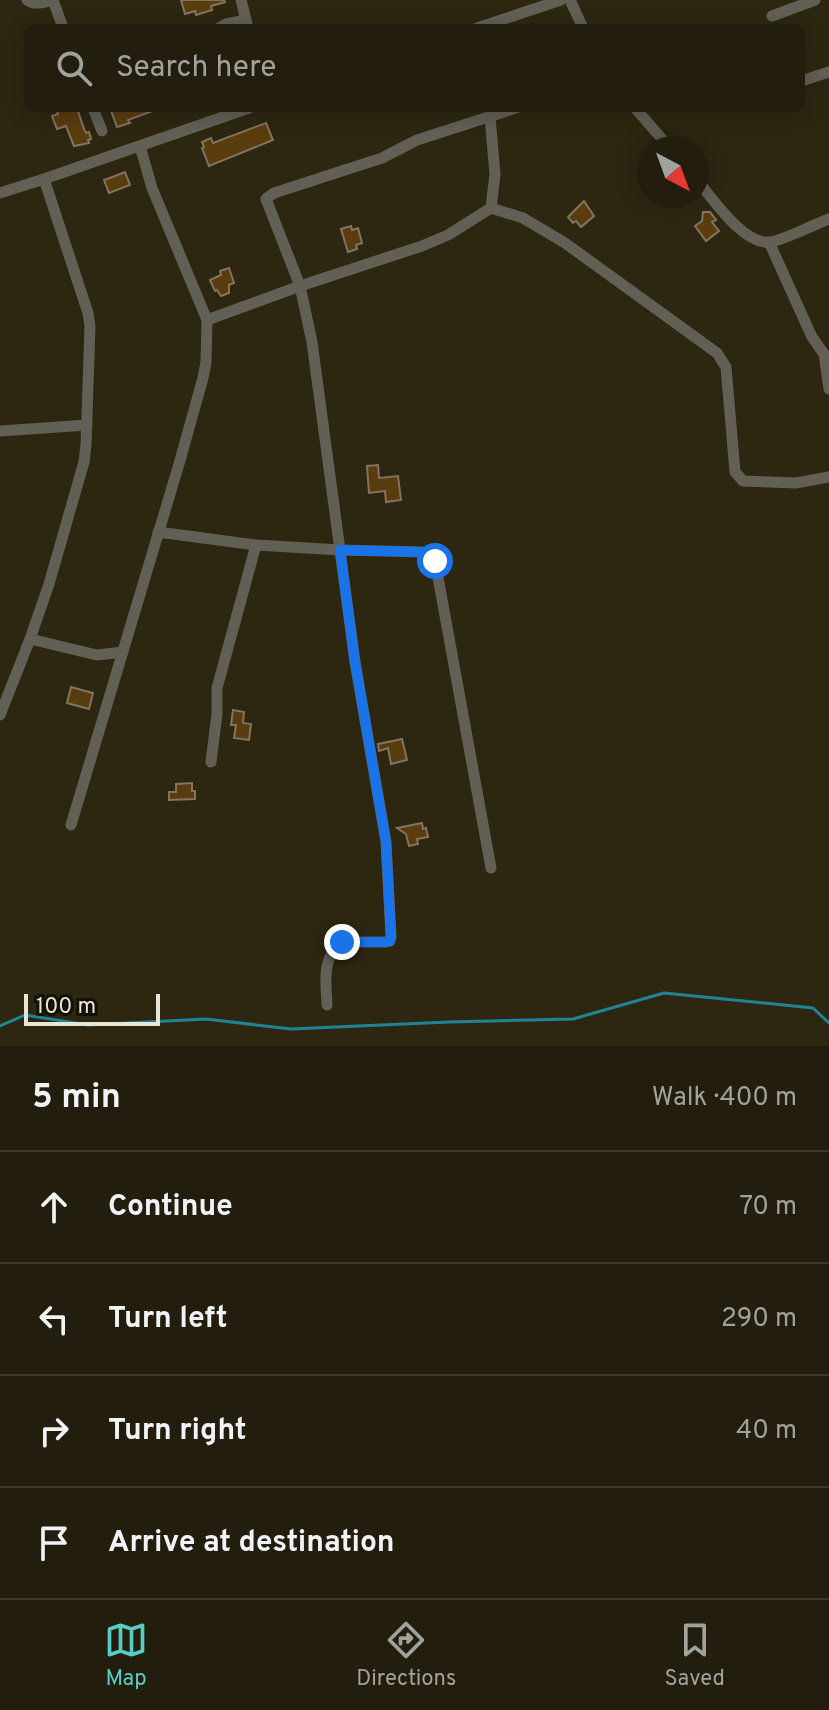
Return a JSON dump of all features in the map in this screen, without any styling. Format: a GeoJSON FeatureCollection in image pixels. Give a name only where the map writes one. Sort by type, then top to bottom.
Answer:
{"type":"FeatureCollection","features":[{"type":"Feature","properties":{"kind":"street"},"geometry":{"type":"LineString","coordinates":[[27,0],[31,3],[53,0],[62,24]]}},
{"type":"Feature","properties":{"kind":"street"},"geometry":{"type":"LineString","coordinates":[[226,24],[247,24],[241,0]]}},
{"type":"Feature","properties":{"kind":"street"},"geometry":{"type":"LineString","coordinates":[[489,24],[561,0]]}},
{"type":"Feature","properties":{"kind":"street"},"geometry":{"type":"LineString","coordinates":[[570,0],[581,24]]}},
{"type":"Feature","properties":{"kind":"street"},"geometry":{"type":"LineString","coordinates":[[772,16],[815,0]]}},
{"type":"Feature","properties":{"kind":"street"},"geometry":{"type":"LineString","coordinates":[[805,80],[829,72]]}},
{"type":"Feature","properties":{"kind":"street"},"geometry":{"type":"LineString","coordinates":[[95,112],[102,131]]}},
{"type":"Feature","properties":{"kind":"street"},"geometry":{"type":"LineString","coordinates":[[0,193],[238,112]]}},
{"type":"Feature","properties":{"kind":"street"},"geometry":{"type":"LineString","coordinates":[[327,1005],[327,963],[338,944],[390,941],[386,842],[355,662],[312,342],[300,286],[266,199],[274,193],[382,158],[417,140],[504,112]]}},
{"type":"Feature","properties":{"kind":"street"},"geometry":{"type":"LineString","coordinates":[[638,112],[660,136]]}},
{"type":"Feature","properties":{"kind":"street"},"geometry":{"type":"LineString","coordinates":[[490,117],[495,174],[491,208]]}},
{"type":"Feature","properties":{"kind":"street"},"geometry":{"type":"LineString","coordinates":[[71,825],[203,378],[207,320],[152,188],[140,146]]}},
{"type":"Feature","properties":{"kind":"street"},"geometry":{"type":"LineString","coordinates":[[0,715],[49,584],[84,462],[90,326],[44,179]]}},
{"type":"Feature","properties":{"kind":"street"},"geometry":{"type":"LineString","coordinates":[[709,194],[736,227],[755,240],[769,242],[829,219]]}},
{"type":"Feature","properties":{"kind":"street"},"geometry":{"type":"LineString","coordinates":[[207,320],[437,240],[491,208],[523,218],[565,243],[717,353],[726,367],[735,472],[743,481],[796,483],[829,477]]}},
{"type":"Feature","properties":{"kind":"street"},"geometry":{"type":"LineString","coordinates":[[769,242],[812,337],[824,354],[829,389]]}},
{"type":"Feature","properties":{"kind":"street"},"geometry":{"type":"LineString","coordinates":[[0,431],[87,425]]}},
{"type":"Feature","properties":{"kind":"street"},"geometry":{"type":"LineString","coordinates":[[158,532],[256,545],[429,554],[435,561],[491,868]]}},
{"type":"Feature","properties":{"kind":"street"},"geometry":{"type":"LineString","coordinates":[[211,762],[217,688],[256,545]]}},
{"type":"Feature","properties":{"kind":"street"},"geometry":{"type":"LineString","coordinates":[[30,639],[97,655],[123,652]]}},
{"type":"Feature","properties":{"kind":"building"},"geometry":{"type":"Polygon","coordinates":[[[181,0],[225,2],[196,15],[195,11],[185,14],[181,0]]]}},
{"type":"Feature","properties":{"kind":"building"},"geometry":{"type":"Polygon","coordinates":[[[78,112],[86,133],[89,132],[89,143],[74,146],[66,126],[57,129],[52,116],[78,112]]]}},
{"type":"Feature","properties":{"kind":"building"},"geometry":{"type":"Polygon","coordinates":[[[111,112],[150,112],[128,120],[130,123],[117,127],[111,112]]]}},
{"type":"Feature","properties":{"kind":"building"},"geometry":{"type":"Polygon","coordinates":[[[266,123],[273,140],[209,166],[202,142],[211,138],[213,143],[266,123]]]}},
{"type":"Feature","properties":{"kind":"building"},"geometry":{"type":"Polygon","coordinates":[[[125,172],[130,185],[109,193],[104,180],[125,172]]]}},
{"type":"Feature","properties":{"kind":"building"},"geometry":{"type":"Polygon","coordinates":[[[584,201],[594,216],[581,227],[568,217],[584,201]]]}},
{"type":"Feature","properties":{"kind":"building"},"geometry":{"type":"Polygon","coordinates":[[[703,212],[710,212],[716,220],[712,222],[719,231],[706,241],[695,226],[702,221],[703,212]]]}},
{"type":"Feature","properties":{"kind":"building"},"geometry":{"type":"Polygon","coordinates":[[[351,226],[352,230],[358,228],[362,243],[348,252],[341,229],[351,226]]]}},
{"type":"Feature","properties":{"kind":"building"},"geometry":{"type":"Polygon","coordinates":[[[229,268],[234,283],[229,285],[229,293],[221,296],[210,280],[229,268]]]}},
{"type":"Feature","properties":{"kind":"building"},"geometry":{"type":"Polygon","coordinates":[[[378,465],[379,478],[398,476],[401,500],[386,502],[385,491],[369,493],[367,466],[378,465]]]}},
{"type":"Feature","properties":{"kind":"building"},"geometry":{"type":"Polygon","coordinates":[[[71,687],[93,693],[89,709],[67,703],[71,687]]]}},
{"type":"Feature","properties":{"kind":"building"},"geometry":{"type":"Polygon","coordinates":[[[233,710],[244,712],[243,723],[251,724],[249,740],[234,738],[236,725],[231,725],[233,710]]]}},
{"type":"Feature","properties":{"kind":"building"},"geometry":{"type":"Polygon","coordinates":[[[402,739],[407,760],[391,764],[388,748],[379,751],[378,744],[402,739]]]}},
{"type":"Feature","properties":{"kind":"building"},"geometry":{"type":"Polygon","coordinates":[[[192,783],[195,799],[169,800],[169,792],[176,792],[176,784],[192,783]]]}},
{"type":"Feature","properties":{"kind":"building"},"geometry":{"type":"Polygon","coordinates":[[[422,823],[428,837],[417,839],[418,844],[409,846],[406,834],[397,828],[422,823]]]}},
{"type":"Feature","properties":{"kind":"waterway"},"geometry":{"type":"LineString","coordinates":[[0,1026],[25,1015],[88,1025],[206,1019],[291,1029],[573,1019],[664,993],[813,1008],[829,1023]]}},
{"type":"Feature","properties":{"kind":"route"},"geometry":{"type":"LineString","coordinates":[[342,942],[386,942],[391,937],[386,842],[355,662],[340,550],[422,552],[435,561]]}}]}
